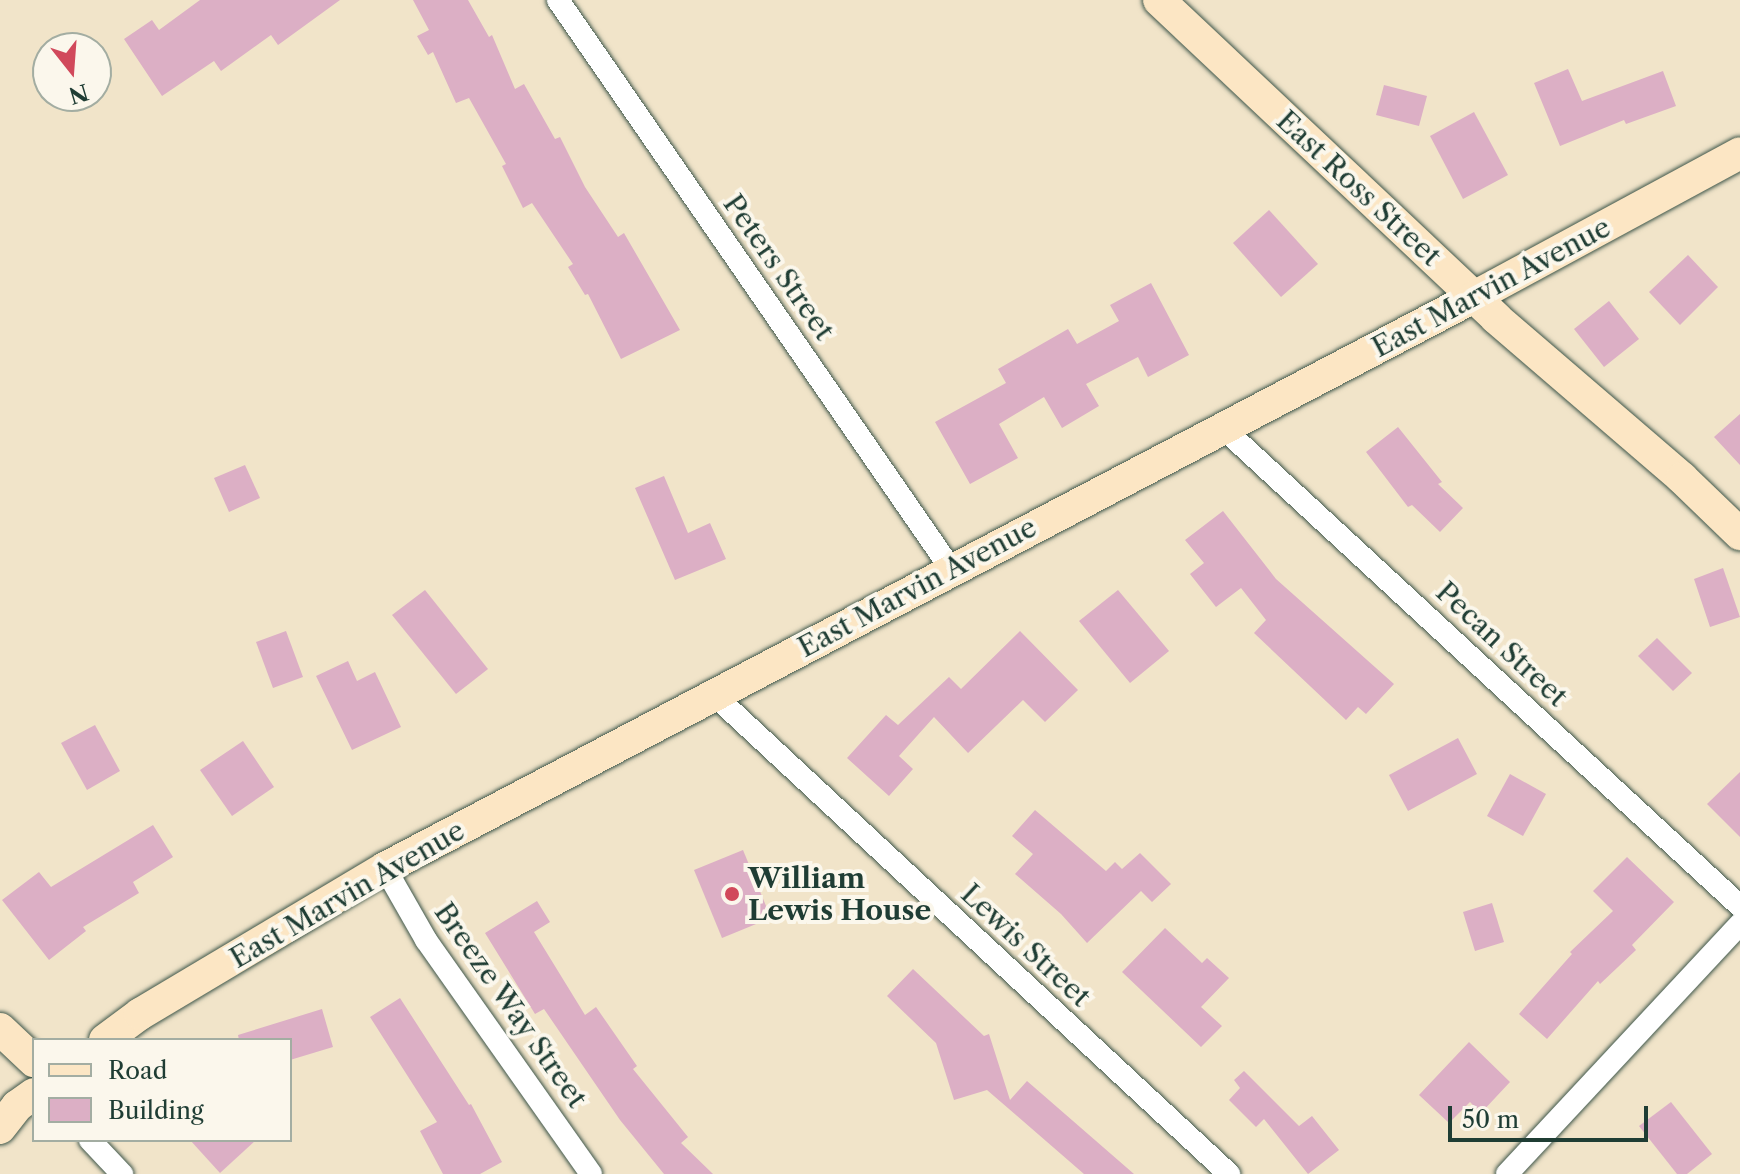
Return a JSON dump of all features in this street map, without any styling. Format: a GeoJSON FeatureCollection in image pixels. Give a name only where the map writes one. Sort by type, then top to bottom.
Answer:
{"type":"FeatureCollection","features":[{"type":"Feature","properties":{"kind":"main road","name":"East Ross Street"},"geometry":{"type":"LineString","coordinates":[[1159,0],[1474,297],[1740,534]]}},
{"type":"Feature","properties":{"kind":"main road","name":"East Marvin Avenue"},"geometry":{"type":"LineString","coordinates":[[108,1038],[140,1014],[385,868],[1474,297],[1740,153]]}},
{"type":"Feature","properties":{"kind":"main road"},"geometry":{"type":"LineString","coordinates":[[0,1029],[32,1059]]}},
{"type":"Feature","properties":{"kind":"main road"},"geometry":{"type":"LineString","coordinates":[[0,1128],[17,1106],[32,1095]]}},
{"type":"Feature","properties":{"kind":"street","name":"Peters Street"},"geometry":{"type":"LineString","coordinates":[[558,0],[951,569]]}},
{"type":"Feature","properties":{"kind":"street","name":"Pecan Street"},"geometry":{"type":"LineString","coordinates":[[1223,428],[1740,906]]}},
{"type":"Feature","properties":{"kind":"street","name":"Lewis Street"},"geometry":{"type":"LineString","coordinates":[[713,694],[1229,1174]]}},
{"type":"Feature","properties":{"kind":"street","name":"Breeze Way Street"},"geometry":{"type":"LineString","coordinates":[[385,868],[426,940],[591,1174]]}},
{"type":"Feature","properties":{"kind":"street"},"geometry":{"type":"LineString","coordinates":[[1507,1174],[1740,924]]}},
{"type":"Feature","properties":{"kind":"street"},"geometry":{"type":"LineString","coordinates":[[92,1142],[122,1174]]}},
{"type":"Feature","properties":{"kind":"building"},"geometry":{"type":"Polygon","coordinates":[[[200,0],[340,0],[278,45],[271,35],[221,71],[214,61],[162,96],[124,39],[152,20],[159,30],[200,0]]]}},
{"type":"Feature","properties":{"kind":"building"},"geometry":{"type":"Polygon","coordinates":[[[413,0],[468,0],[489,37],[492,35],[515,89],[524,84],[555,139],[560,137],[585,187],[618,237],[624,233],[680,330],[621,359],[588,294],[585,295],[568,267],[573,264],[532,203],[523,208],[502,166],[506,164],[469,98],[456,103],[433,52],[428,55],[417,36],[429,30],[413,0]]]}},
{"type":"Feature","properties":{"kind":"building"},"geometry":{"type":"Polygon","coordinates":[[[1568,69],[1582,101],[1663,71],[1676,106],[1626,124],[1624,120],[1560,146],[1534,83],[1568,69]]]}},
{"type":"Feature","properties":{"kind":"building"},"geometry":{"type":"Polygon","coordinates":[[[1384,85],[1427,96],[1419,126],[1376,115],[1384,85]]]}},
{"type":"Feature","properties":{"kind":"building"},"geometry":{"type":"Polygon","coordinates":[[[1474,112],[1508,175],[1463,199],[1430,136],[1474,112]]]}},
{"type":"Feature","properties":{"kind":"building"},"geometry":{"type":"Polygon","coordinates":[[[1269,210],[1318,264],[1281,297],[1233,243],[1269,210]]]}},
{"type":"Feature","properties":{"kind":"building"},"geometry":{"type":"Polygon","coordinates":[[[1688,255],[1718,287],[1680,325],[1649,292],[1688,255]]]}},
{"type":"Feature","properties":{"kind":"building"},"geometry":{"type":"Polygon","coordinates":[[[1151,283],[1189,355],[1148,377],[1138,357],[1086,384],[1099,406],[1062,428],[1044,397],[999,424],[1018,458],[970,484],[935,422],[1006,383],[998,369],[1068,329],[1077,344],[1119,321],[1110,305],[1151,283]]]}},
{"type":"Feature","properties":{"kind":"building"},"geometry":{"type":"Polygon","coordinates":[[[1609,301],[1639,339],[1604,367],[1574,329],[1609,301]]]}},
{"type":"Feature","properties":{"kind":"building"},"geometry":{"type":"Polygon","coordinates":[[[1740,414],[1740,465],[1714,437],[1740,414]]]}},
{"type":"Feature","properties":{"kind":"building"},"geometry":{"type":"Polygon","coordinates":[[[1398,427],[1442,482],[1438,484],[1463,508],[1440,532],[1412,505],[1408,507],[1366,452],[1398,427]]]}},
{"type":"Feature","properties":{"kind":"building"},"geometry":{"type":"Polygon","coordinates":[[[245,465],[260,498],[229,512],[214,478],[245,465]]]}},
{"type":"Feature","properties":{"kind":"building"},"geometry":{"type":"Polygon","coordinates":[[[664,476],[688,533],[710,523],[726,559],[675,580],[635,488],[664,476]]]}},
{"type":"Feature","properties":{"kind":"building"},"geometry":{"type":"Polygon","coordinates":[[[1223,511],[1276,579],[1394,684],[1366,714],[1358,707],[1346,720],[1254,633],[1266,620],[1241,588],[1216,607],[1190,574],[1204,563],[1185,540],[1223,511]]]}},
{"type":"Feature","properties":{"kind":"building"},"geometry":{"type":"Polygon","coordinates":[[[1723,568],[1740,617],[1710,627],[1694,579],[1723,568]]]}},
{"type":"Feature","properties":{"kind":"building"},"geometry":{"type":"Polygon","coordinates":[[[425,590],[488,669],[456,694],[392,615],[425,590]]]}},
{"type":"Feature","properties":{"kind":"building"},"geometry":{"type":"Polygon","coordinates":[[[1118,590],[1169,651],[1130,683],[1079,621],[1118,590]]]}},
{"type":"Feature","properties":{"kind":"building"},"geometry":{"type":"Polygon","coordinates":[[[286,631],[303,677],[273,688],[256,642],[286,631]]]}},
{"type":"Feature","properties":{"kind":"building"},"geometry":{"type":"Polygon","coordinates":[[[1020,631],[1078,690],[1045,722],[1023,700],[968,753],[934,717],[899,756],[913,769],[889,796],[847,758],[886,715],[898,725],[949,677],[961,689],[1020,631]]]}},
{"type":"Feature","properties":{"kind":"building"},"geometry":{"type":"Polygon","coordinates":[[[1657,638],[1692,673],[1673,691],[1638,656],[1657,638]]]}},
{"type":"Feature","properties":{"kind":"building"},"geometry":{"type":"Polygon","coordinates":[[[348,661],[357,681],[375,672],[401,727],[352,750],[316,676],[348,661]]]}},
{"type":"Feature","properties":{"kind":"building"},"geometry":{"type":"Polygon","coordinates":[[[95,725],[120,771],[87,790],[61,743],[95,725]]]}},
{"type":"Feature","properties":{"kind":"building"},"geometry":{"type":"Polygon","coordinates":[[[1458,738],[1477,774],[1408,811],[1389,775],[1458,738]]]}},
{"type":"Feature","properties":{"kind":"building"},"geometry":{"type":"Polygon","coordinates":[[[243,741],[274,787],[232,816],[200,770],[243,741]]]}},
{"type":"Feature","properties":{"kind":"building"},"geometry":{"type":"Polygon","coordinates":[[[1740,772],[1740,837],[1707,804],[1740,772]]]}},
{"type":"Feature","properties":{"kind":"building"},"geometry":{"type":"Polygon","coordinates":[[[1510,774],[1546,794],[1523,836],[1487,816],[1510,774]]]}},
{"type":"Feature","properties":{"kind":"building"},"geometry":{"type":"Polygon","coordinates":[[[1035,810],[1106,871],[1115,862],[1122,869],[1140,853],[1171,884],[1152,902],[1141,891],[1087,943],[1061,914],[1015,874],[1033,854],[1012,836],[1035,810]]]}},
{"type":"Feature","properties":{"kind":"building"},"geometry":{"type":"Polygon","coordinates":[[[153,825],[173,857],[133,882],[139,893],[83,927],[86,931],[49,960],[2,900],[39,872],[51,887],[153,825]]]}},
{"type":"Feature","properties":{"kind":"building","name":"William Lewis House"},"geometry":{"type":"Polygon","coordinates":[[[743,850],[771,918],[722,938],[694,870],[743,850]]]}},
{"type":"Feature","properties":{"kind":"building"},"geometry":{"type":"Polygon","coordinates":[[[1627,857],[1674,902],[1632,945],[1636,950],[1600,984],[1598,981],[1547,1039],[1519,1014],[1572,954],[1570,952],[1613,911],[1593,891],[1627,857]]]}},
{"type":"Feature","properties":{"kind":"building"},"geometry":{"type":"Polygon","coordinates":[[[537,901],[550,922],[534,932],[585,1015],[596,1007],[637,1066],[633,1069],[688,1137],[681,1143],[713,1174],[664,1174],[620,1120],[544,1009],[535,1014],[485,933],[537,901]]]}},
{"type":"Feature","properties":{"kind":"building"},"geometry":{"type":"Polygon","coordinates":[[[1492,903],[1504,942],[1475,951],[1463,912],[1492,903]]]}},
{"type":"Feature","properties":{"kind":"building"},"geometry":{"type":"Polygon","coordinates":[[[1165,928],[1202,963],[1207,958],[1229,978],[1201,1007],[1222,1026],[1201,1047],[1122,972],[1165,928]]]}},
{"type":"Feature","properties":{"kind":"building"},"geometry":{"type":"Polygon","coordinates":[[[913,969],[984,1036],[989,1034],[1010,1100],[1027,1081],[1134,1174],[1084,1174],[987,1090],[954,1100],[936,1043],[887,996],[913,969]]]}},
{"type":"Feature","properties":{"kind":"building"},"geometry":{"type":"Polygon","coordinates":[[[400,998],[471,1104],[502,1162],[480,1174],[443,1174],[420,1131],[437,1122],[370,1017],[400,998]]]}},
{"type":"Feature","properties":{"kind":"building"},"geometry":{"type":"Polygon","coordinates":[[[322,1009],[333,1047],[292,1059],[292,1038],[239,1038],[238,1035],[322,1009]]]}},
{"type":"Feature","properties":{"kind":"building"},"geometry":{"type":"Polygon","coordinates":[[[1469,1042],[1510,1082],[1481,1113],[1470,1102],[1449,1123],[1419,1095],[1469,1042]]]}},
{"type":"Feature","properties":{"kind":"building"},"geometry":{"type":"Polygon","coordinates":[[[1244,1071],[1299,1126],[1312,1116],[1339,1150],[1308,1174],[1264,1119],[1256,1127],[1229,1100],[1240,1088],[1234,1080],[1244,1071]]]}},
{"type":"Feature","properties":{"kind":"building"},"geometry":{"type":"Polygon","coordinates":[[[1671,1102],[1712,1154],[1687,1174],[1677,1174],[1639,1126],[1671,1102]]]}},
{"type":"Feature","properties":{"kind":"building"},"geometry":{"type":"Polygon","coordinates":[[[192,1142],[254,1142],[220,1173],[192,1142]]]}},
{"type":"Feature","properties":{"kind":"place","name":"William Lewis House"},"geometry":{"type":"Point","coordinates":[732,894]}}]}
